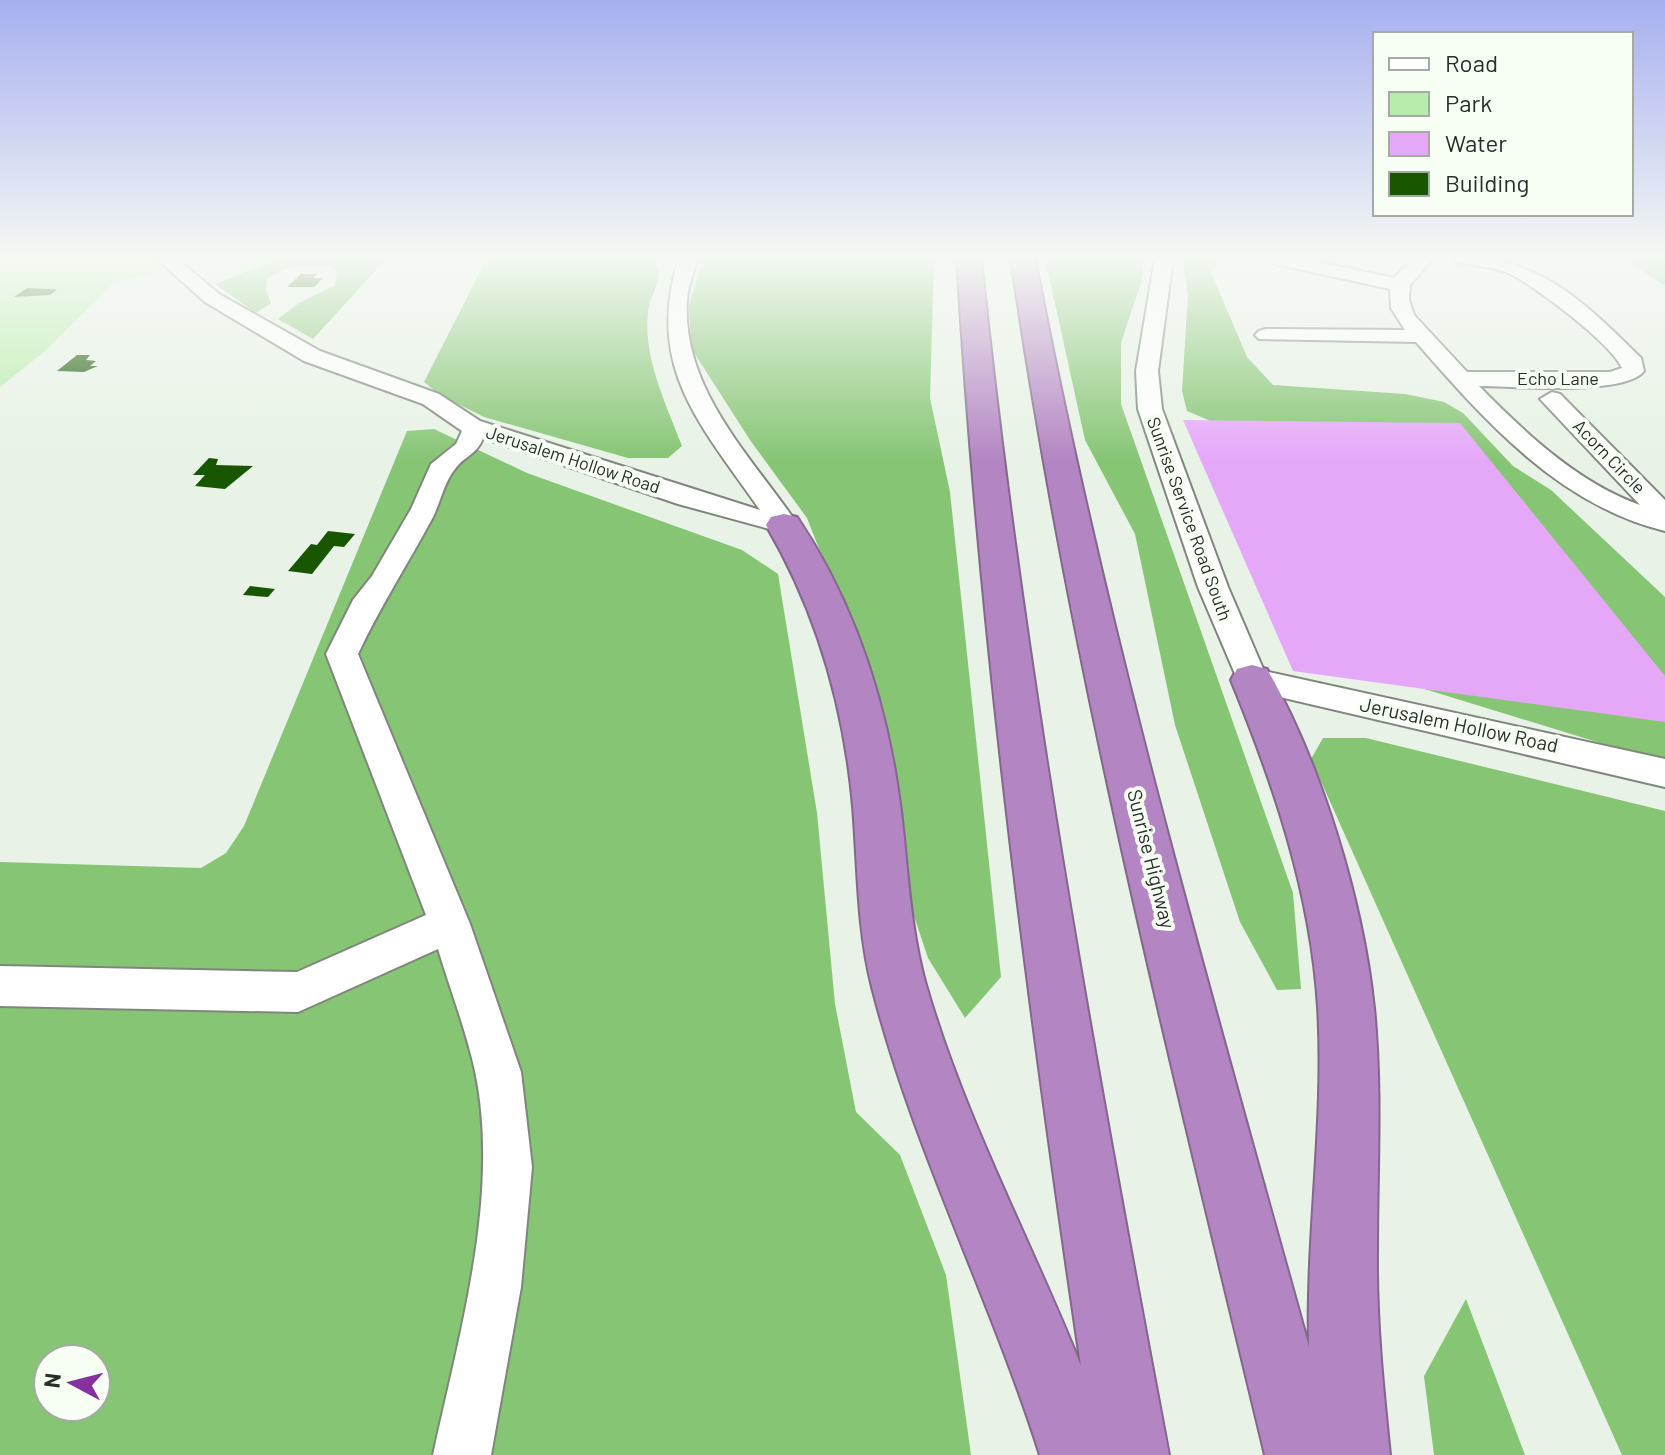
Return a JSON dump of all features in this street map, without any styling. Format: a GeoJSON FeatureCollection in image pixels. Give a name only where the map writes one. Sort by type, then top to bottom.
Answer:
{"type":"FeatureCollection","features":[{"type":"Feature","properties":{"kind":"highway"},"geometry":{"type":"LineString","coordinates":[[975,326],[985,442],[1017,713],[1132,1455]]}},
{"type":"Feature","properties":{"kind":"highway","name":"Sunrise Highway"},"geometry":{"type":"LineString","coordinates":[[1035,326],[1055,440],[1118,720],[1226,1162],[1302,1455]]}},
{"type":"Feature","properties":{"kind":"highway"},"geometry":{"type":"LineString","coordinates":[[784,525],[823,596],[855,695],[871,764],[886,922],[911,1025],[941,1109],[1041,1347],[1077,1455]]}},
{"type":"Feature","properties":{"kind":"highway"},"geometry":{"type":"LineString","coordinates":[[1252,680],[1276,735],[1320,862],[1341,965],[1349,1072],[1343,1335],[1353,1455]]}},
{"type":"Feature","properties":{"kind":"street","name":"Jerusalem Hollow Road"},"geometry":{"type":"LineString","coordinates":[[260,326],[312,356],[431,399],[476,433],[784,525]]}},
{"type":"Feature","properties":{"kind":"street"},"geometry":{"type":"LineString","coordinates":[[676,326],[678,350],[686,374],[714,426],[784,525]]}},
{"type":"Feature","properties":{"kind":"street","name":"Sunrise Service Road South"},"geometry":{"type":"LineString","coordinates":[[1154,326],[1147,371],[1150,409],[1228,629],[1252,680]]}},
{"type":"Feature","properties":{"kind":"street"},"geometry":{"type":"LineString","coordinates":[[1415,326],[1495,418],[1546,462],[1600,498],[1635,515],[1665,523]]}},
{"type":"Feature","properties":{"kind":"street","name":"Echo Lane"},"geometry":{"type":"LineString","coordinates":[[1460,379],[1613,379],[1633,371],[1633,363],[1592,326]]}},
{"type":"Feature","properties":{"kind":"street"},"geometry":{"type":"LineString","coordinates":[[1266,335],[1422,336]]}},
{"type":"Feature","properties":{"kind":"street","name":"Acorn Circle"},"geometry":{"type":"LineString","coordinates":[[1552,399],[1665,515]]}},
{"type":"Feature","properties":{"kind":"street"},"geometry":{"type":"LineString","coordinates":[[462,1455],[495,1287],[508,1167],[498,1072],[450,924],[342,654],[368,600],[384,581],[412,509],[444,464],[467,448],[476,433]]}},
{"type":"Feature","properties":{"kind":"street","name":"Jerusalem Hollow Road"},"geometry":{"type":"LineString","coordinates":[[1252,680],[1665,773]]}},
{"type":"Feature","properties":{"kind":"street"},"geometry":{"type":"LineString","coordinates":[[0,986],[298,992],[450,924]]}},
{"type":"Feature","properties":{"kind":"green space"},"geometry":{"type":"Polygon","coordinates":[[[0,326],[70,326],[45,351],[0,387],[0,326]]]}},
{"type":"Feature","properties":{"kind":"green space"},"geometry":{"type":"Polygon","coordinates":[[[290,326],[325,326],[313,339],[290,326]]]}},
{"type":"Feature","properties":{"kind":"green space"},"geometry":{"type":"Polygon","coordinates":[[[453,326],[647,326],[652,364],[682,446],[668,458],[628,458],[484,417],[440,395],[424,382],[453,326]]]}},
{"type":"Feature","properties":{"kind":"green space"},"geometry":{"type":"Polygon","coordinates":[[[690,326],[932,326],[930,398],[950,492],[1001,977],[965,1018],[928,958],[907,895],[899,785],[832,582],[807,518],[750,440],[691,348],[690,326]]]}},
{"type":"Feature","properties":{"kind":"green space"},"geometry":{"type":"Polygon","coordinates":[[[1060,326],[1127,326],[1121,343],[1121,404],[1293,893],[1301,989],[1277,990],[1240,922],[1175,725],[1135,534],[1085,440],[1060,326]]]}},
{"type":"Feature","properties":{"kind":"green space"},"geometry":{"type":"Polygon","coordinates":[[[1186,326],[1234,326],[1247,357],[1273,385],[1405,394],[1444,402],[1463,413],[1513,466],[1551,490],[1665,597],[1665,763],[1321,657],[1232,430],[1187,411],[1182,391],[1186,326]]]}},
{"type":"Feature","properties":{"kind":"green space"},"geometry":{"type":"Polygon","coordinates":[[[434,429],[527,473],[742,550],[778,574],[817,813],[835,1004],[856,1112],[900,1155],[946,1275],[971,1455],[0,1455],[0,862],[201,868],[226,853],[244,826],[407,431],[434,429]]]}},
{"type":"Feature","properties":{"kind":"green space"},"geometry":{"type":"Polygon","coordinates":[[[1323,738],[1366,738],[1665,811],[1665,1455],[1622,1455],[1311,759],[1323,738]]]}},
{"type":"Feature","properties":{"kind":"green space"},"geometry":{"type":"Polygon","coordinates":[[[1466,1299],[1525,1455],[1434,1455],[1424,1376],[1466,1299]]]}},
{"type":"Feature","properties":{"kind":"water"},"geometry":{"type":"Polygon","coordinates":[[[1183,420],[1460,423],[1665,676],[1665,722],[1293,671],[1183,420]]]}},
{"type":"Feature","properties":{"kind":"building"},"geometry":{"type":"Polygon","coordinates":[[[77,355],[90,355],[86,360],[96,361],[90,366],[98,366],[84,372],[57,371],[77,355]]]}},
{"type":"Feature","properties":{"kind":"building"},"geometry":{"type":"Polygon","coordinates":[[[209,458],[218,459],[216,465],[253,466],[225,489],[195,486],[205,475],[193,475],[209,458]]]}},
{"type":"Feature","properties":{"kind":"building"},"geometry":{"type":"Polygon","coordinates":[[[328,531],[355,534],[344,547],[334,546],[312,574],[288,571],[311,544],[317,545],[328,531]]]}},
{"type":"Feature","properties":{"kind":"building"},"geometry":{"type":"Polygon","coordinates":[[[250,586],[275,589],[268,597],[243,595],[250,586]]]}}]}
